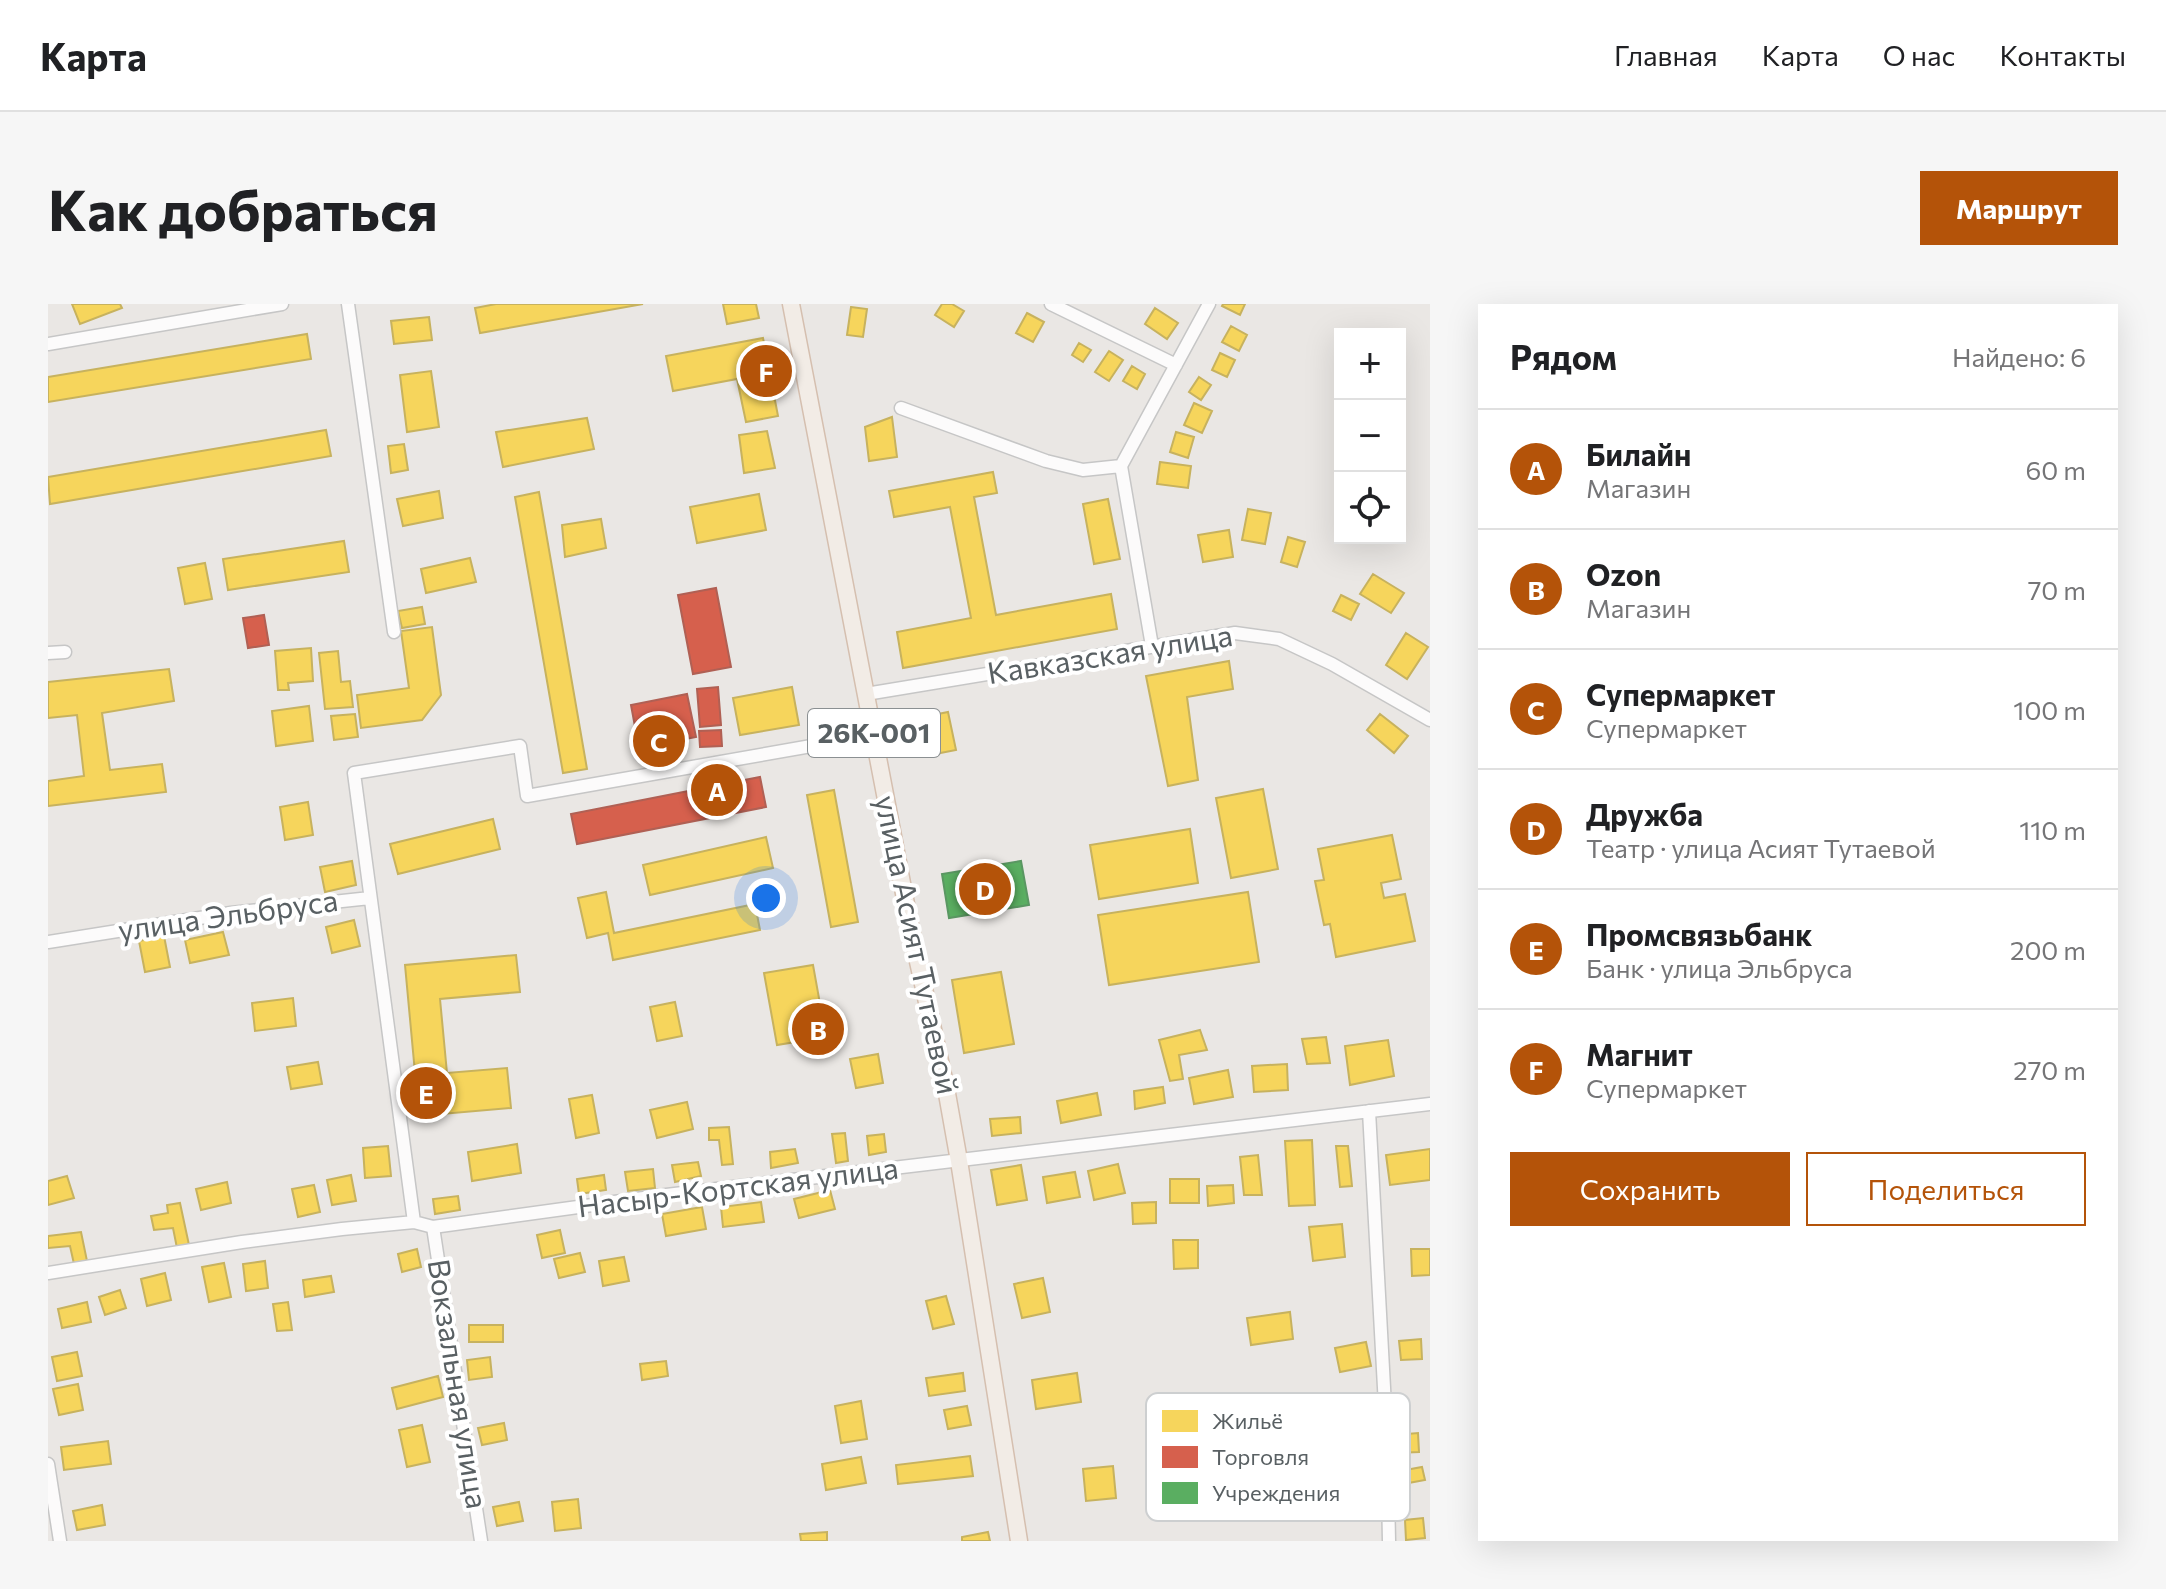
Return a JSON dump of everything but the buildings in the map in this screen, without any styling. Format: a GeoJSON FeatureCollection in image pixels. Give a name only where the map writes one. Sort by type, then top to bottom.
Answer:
{"type":"FeatureCollection","features":[{"type":"Feature","properties":{"kind":"main road","name":"улица Асият Тутаевой"},"geometry":{"type":"LineString","coordinates":[[791,304],[911,930],[943,1074],[1019,1541]]}},
{"type":"Feature","properties":{"kind":"street"},"geometry":{"type":"LineString","coordinates":[[48,344],[282,304]]}},
{"type":"Feature","properties":{"kind":"street"},"geometry":{"type":"LineString","coordinates":[[348,304],[394,632]]}},
{"type":"Feature","properties":{"kind":"street"},"geometry":{"type":"LineString","coordinates":[[1051,304],[1176,365]]}},
{"type":"Feature","properties":{"kind":"street"},"geometry":{"type":"LineString","coordinates":[[1152,646],[1121,466],[1209,304]]}},
{"type":"Feature","properties":{"kind":"street"},"geometry":{"type":"LineString","coordinates":[[901,408],[1046,461],[1083,470],[1121,466]]}},
{"type":"Feature","properties":{"kind":"street","name":"Кавказская улица"},"geometry":{"type":"LineString","coordinates":[[866,694],[1235,633],[1279,639],[1332,664],[1430,720]]}},
{"type":"Feature","properties":{"kind":"street"},"geometry":{"type":"LineString","coordinates":[[48,653],[65,652]]}},
{"type":"Feature","properties":{"kind":"street"},"geometry":{"type":"LineString","coordinates":[[370,898],[354,773],[520,746],[527,796],[874,735]]}},
{"type":"Feature","properties":{"kind":"street","name":"улица Эльбруса"},"geometry":{"type":"LineString","coordinates":[[48,942],[231,913],[370,898],[414,1222]]}},
{"type":"Feature","properties":{"kind":"street","name":"Насыр-Кортская улица"},"geometry":{"type":"LineString","coordinates":[[48,1273],[242,1242],[414,1222],[433,1227],[674,1194],[1430,1104]]}},
{"type":"Feature","properties":{"kind":"street"},"geometry":{"type":"LineString","coordinates":[[1369,1111],[1384,1393]]}},
{"type":"Feature","properties":{"kind":"street","name":"Вокзальная улица"},"geometry":{"type":"LineString","coordinates":[[433,1227],[481,1541]]}},
{"type":"Feature","properties":{"kind":"street"},"geometry":{"type":"LineString","coordinates":[[48,1464],[60,1541]]}},
{"type":"Feature","properties":{"kind":"street"},"geometry":{"type":"LineString","coordinates":[[1389,1521],[1389,1541]]}},
{"type":"Feature","properties":{"kind":"place","name":"Магнит"},"geometry":{"type":"Point","coordinates":[766,371]}},
{"type":"Feature","properties":{"kind":"place","name":"Супермаркет"},"geometry":{"type":"Point","coordinates":[659,741]}},
{"type":"Feature","properties":{"kind":"place","name":"Билайн"},"geometry":{"type":"Point","coordinates":[717,790]}},
{"type":"Feature","properties":{"kind":"place","name":"Дружба"},"geometry":{"type":"Point","coordinates":[985,889]}},
{"type":"Feature","properties":{"kind":"place","name":"Ozon"},"geometry":{"type":"Point","coordinates":[818,1029]}},
{"type":"Feature","properties":{"kind":"place","name":"Промсвязьбанк"},"geometry":{"type":"Point","coordinates":[426,1093]}}]}
